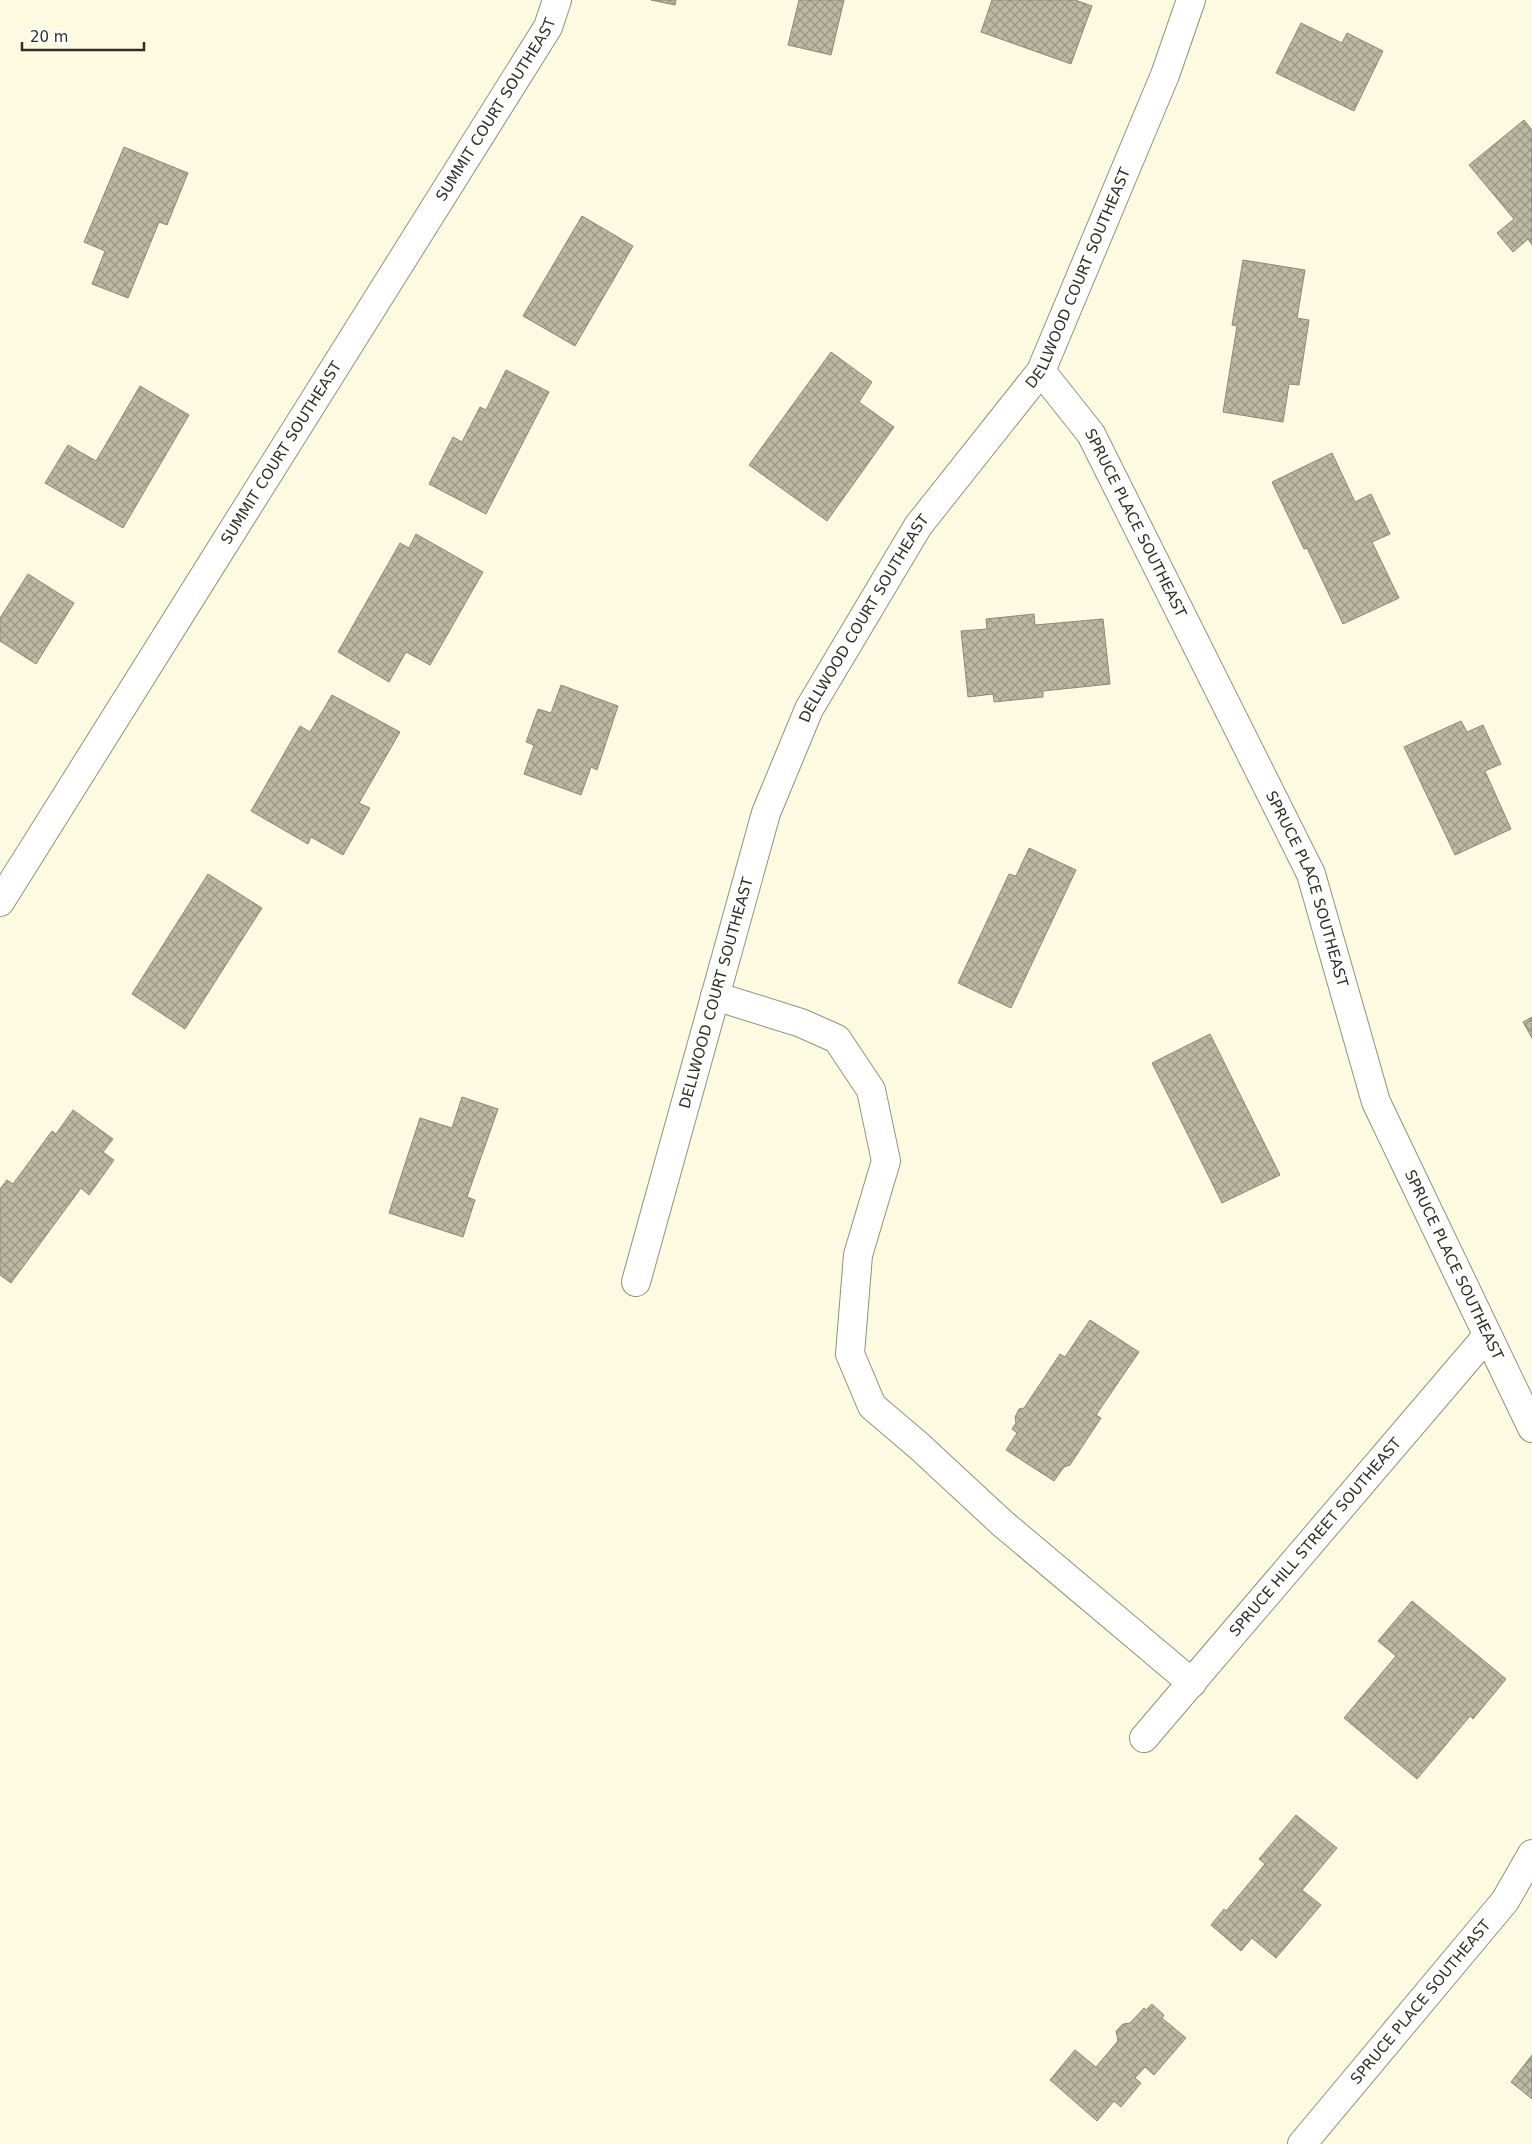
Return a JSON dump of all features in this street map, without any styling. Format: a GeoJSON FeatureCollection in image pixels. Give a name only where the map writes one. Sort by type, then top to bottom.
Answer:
{"type":"FeatureCollection","features":[{"type":"Feature","properties":{"kind":"street","name":"SUMMIT COURT SOUTHEAST"},"geometry":{"type":"LineString","coordinates":[[0,902],[548,27],[558,0]]}},
{"type":"Feature","properties":{"kind":"street","name":"DELLWOOD COURT SOUTHEAST"},"geometry":{"type":"LineString","coordinates":[[636,1282],[766,813],[809,709],[918,526],[1041,371],[1165,75],[1191,0]]}},
{"type":"Feature","properties":{"kind":"street","name":"SPRUCE PLACE SOUTHEAST"},"geometry":{"type":"LineString","coordinates":[[1041,371],[1091,434],[1311,874],[1376,1102],[1532,1428]]}},
{"type":"Feature","properties":{"kind":"street"},"geometry":{"type":"LineString","coordinates":[[715,996],[801,1022],[837,1039],[871,1090],[886,1161],[858,1255],[850,1354],[872,1406],[919,1446],[1002,1523],[1192,1683]]}},
{"type":"Feature","properties":{"kind":"street","name":"SPRUCE HILL STREET SOUTHEAST"},"geometry":{"type":"LineString","coordinates":[[1144,1738],[1487,1336]]}},
{"type":"Feature","properties":{"kind":"street","name":"SPRUCE PLACE SOUTHEAST"},"geometry":{"type":"LineString","coordinates":[[1302,2144],[1505,1901],[1532,1854]]}},
{"type":"Feature","properties":{"kind":"building"},"geometry":{"type":"Polygon","coordinates":[[[651,0],[676,0],[675,5],[651,0]]]}},
{"type":"Feature","properties":{"kind":"building"},"geometry":{"type":"Polygon","coordinates":[[[799,0],[844,0],[831,55],[788,45],[799,0]]]}},
{"type":"Feature","properties":{"kind":"building"},"geometry":{"type":"Polygon","coordinates":[[[992,0],[1075,0],[1092,6],[1071,64],[981,32],[992,0]]]}},
{"type":"Feature","properties":{"kind":"building"},"geometry":{"type":"Polygon","coordinates":[[[1301,23],[1342,43],[1347,33],[1383,51],[1354,111],[1276,73],[1301,23]]]}},
{"type":"Feature","properties":{"kind":"building"},"geometry":{"type":"Polygon","coordinates":[[[1524,120],[1532,130],[1532,245],[1528,239],[1513,252],[1497,233],[1514,219],[1469,165],[1524,120]]]}},
{"type":"Feature","properties":{"kind":"building"},"geometry":{"type":"Polygon","coordinates":[[[124,147],[188,173],[167,225],[159,222],[128,298],[92,284],[105,251],[84,242],[124,147]]]}},
{"type":"Feature","properties":{"kind":"building"},"geometry":{"type":"Polygon","coordinates":[[[582,216],[633,246],[575,346],[523,316],[582,216]]]}},
{"type":"Feature","properties":{"kind":"building"},"geometry":{"type":"Polygon","coordinates":[[[1243,260],[1305,270],[1297,318],[1309,320],[1299,385],[1289,384],[1283,422],[1223,412],[1237,326],[1232,325],[1243,260]]]}},
{"type":"Feature","properties":{"kind":"building"},"geometry":{"type":"Polygon","coordinates":[[[831,352],[872,382],[859,402],[894,427],[827,521],[749,465],[831,352]]]}},
{"type":"Feature","properties":{"kind":"building"},"geometry":{"type":"Polygon","coordinates":[[[506,370],[549,392],[486,514],[429,484],[453,437],[462,442],[480,407],[486,410],[506,370]]]}},
{"type":"Feature","properties":{"kind":"building"},"geometry":{"type":"Polygon","coordinates":[[[140,386],[189,415],[123,528],[45,483],[68,445],[96,461],[140,386]]]}},
{"type":"Feature","properties":{"kind":"building"},"geometry":{"type":"Polygon","coordinates":[[[1332,453],[1355,502],[1371,494],[1390,534],[1372,542],[1399,598],[1343,624],[1307,548],[1304,549],[1272,482],[1332,453]]]}},
{"type":"Feature","properties":{"kind":"building"},"geometry":{"type":"Polygon","coordinates":[[[416,534],[483,572],[430,665],[406,652],[389,682],[338,652],[400,543],[409,548],[416,534]]]}},
{"type":"Feature","properties":{"kind":"building"},"geometry":{"type":"Polygon","coordinates":[[[28,574],[74,603],[36,664],[0,641],[0,618],[28,574]]]}},
{"type":"Feature","properties":{"kind":"building"},"geometry":{"type":"Polygon","coordinates":[[[1034,614],[1035,625],[1103,619],[1110,684],[1043,691],[1043,697],[994,702],[993,694],[968,697],[961,631],[987,629],[986,619],[1034,614]]]}},
{"type":"Feature","properties":{"kind":"building"},"geometry":{"type":"Polygon","coordinates":[[[561,685],[618,706],[597,770],[591,767],[581,795],[524,774],[534,745],[526,742],[538,709],[551,713],[561,685]]]}},
{"type":"Feature","properties":{"kind":"building"},"geometry":{"type":"Polygon","coordinates":[[[332,695],[400,732],[359,803],[370,808],[343,855],[311,837],[308,844],[251,811],[300,726],[310,732],[332,695]]]}},
{"type":"Feature","properties":{"kind":"building"},"geometry":{"type":"Polygon","coordinates":[[[1461,721],[1467,732],[1483,725],[1501,764],[1485,771],[1511,829],[1455,855],[1404,747],[1461,721]]]}},
{"type":"Feature","properties":{"kind":"building"},"geometry":{"type":"Polygon","coordinates":[[[1029,848],[1076,870],[1011,1008],[958,983],[1009,874],[1016,876],[1029,848]]]}},
{"type":"Feature","properties":{"kind":"building"},"geometry":{"type":"Polygon","coordinates":[[[208,874],[262,908],[185,1029],[132,994],[208,874]]]}},
{"type":"Feature","properties":{"kind":"building"},"geometry":{"type":"Polygon","coordinates":[[[1532,1017],[1532,1038],[1523,1022],[1532,1017]]]}},
{"type":"Feature","properties":{"kind":"building"},"geometry":{"type":"Polygon","coordinates":[[[1210,1034],[1280,1175],[1222,1203],[1152,1063],[1210,1034]]]}},
{"type":"Feature","properties":{"kind":"building"},"geometry":{"type":"Polygon","coordinates":[[[462,1097],[498,1109],[467,1197],[475,1200],[463,1237],[389,1213],[420,1118],[452,1128],[462,1097]]]}},
{"type":"Feature","properties":{"kind":"building"},"geometry":{"type":"Polygon","coordinates":[[[73,1110],[113,1139],[103,1152],[114,1160],[89,1195],[81,1188],[11,1283],[0,1275],[0,1189],[7,1180],[13,1184],[52,1131],[56,1134],[73,1110]]]}},
{"type":"Feature","properties":{"kind":"building"},"geometry":{"type":"Polygon","coordinates":[[[1090,1320],[1139,1352],[1096,1415],[1101,1418],[1070,1465],[1064,1467],[1054,1481],[1006,1450],[1017,1433],[1012,1429],[1016,1423],[1015,1417],[1019,1409],[1024,1408],[1060,1354],[1065,1357],[1090,1320]]]}},
{"type":"Feature","properties":{"kind":"building"},"geometry":{"type":"Polygon","coordinates":[[[1412,1601],[1506,1679],[1473,1719],[1470,1716],[1417,1779],[1344,1718],[1396,1656],[1378,1641],[1412,1601]]]}},
{"type":"Feature","properties":{"kind":"building"},"geometry":{"type":"Polygon","coordinates":[[[1296,1815],[1337,1848],[1302,1890],[1321,1905],[1276,1958],[1252,1938],[1241,1951],[1211,1925],[1224,1909],[1226,1911],[1265,1864],[1259,1859],[1296,1815]]]}},
{"type":"Feature","properties":{"kind":"building"},"geometry":{"type":"Polygon","coordinates":[[[1152,2004],[1164,2015],[1162,2018],[1186,2038],[1154,2075],[1145,2067],[1135,2078],[1141,2083],[1121,2107],[1114,2101],[1097,2121],[1050,2080],[1075,2050],[1096,2067],[1118,2041],[1116,2031],[1123,2024],[1130,2023],[1144,2008],[1146,2010],[1152,2004]]]}},
{"type":"Feature","properties":{"kind":"building"},"geometry":{"type":"Polygon","coordinates":[[[1532,2055],[1532,2099],[1511,2082],[1532,2055]]]}}]}
